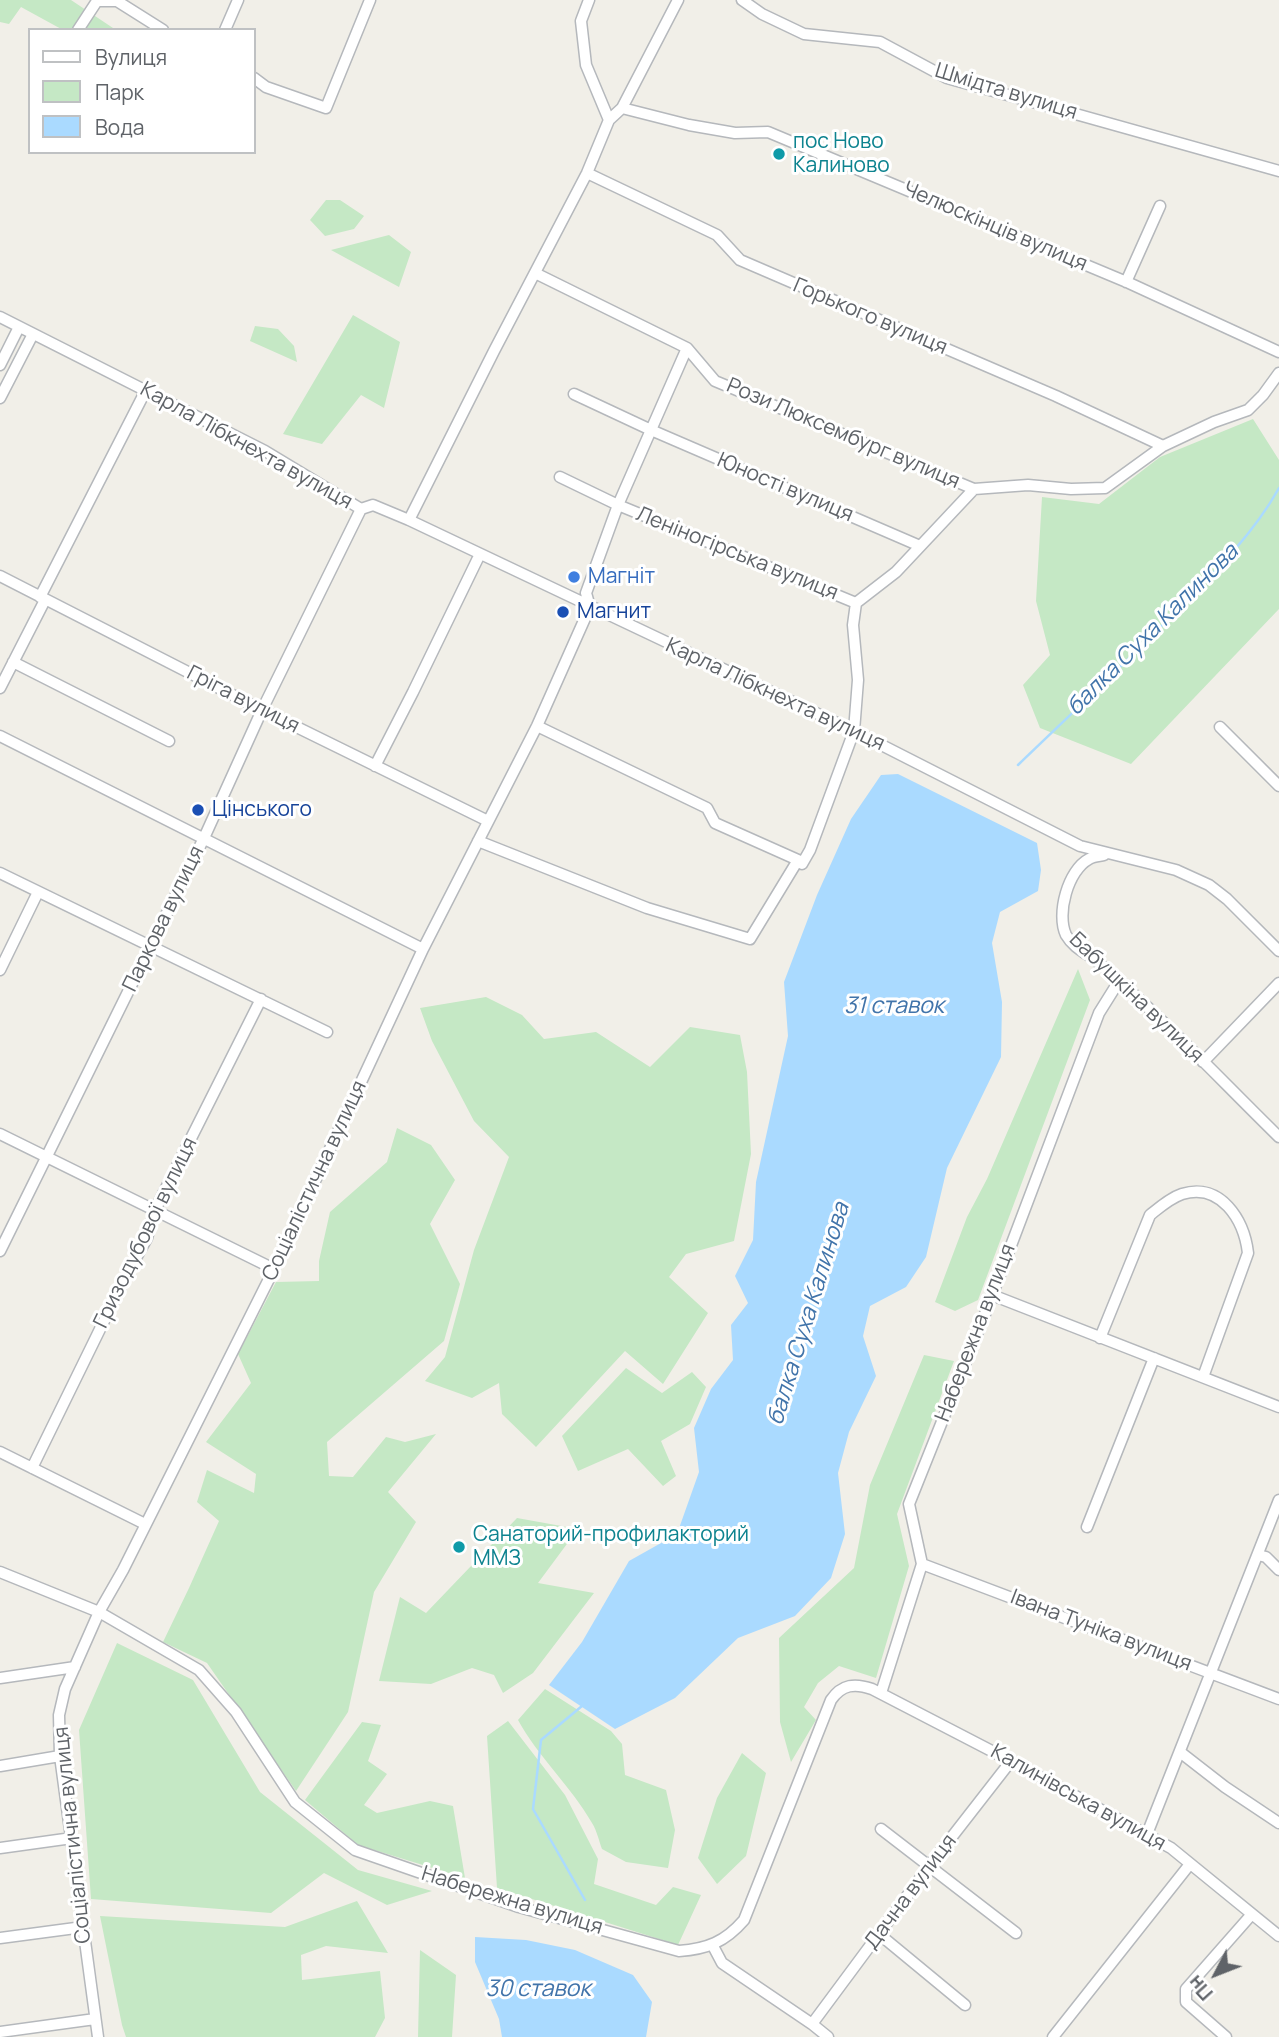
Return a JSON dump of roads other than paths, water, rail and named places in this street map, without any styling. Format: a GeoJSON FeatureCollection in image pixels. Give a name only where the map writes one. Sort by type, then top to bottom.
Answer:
{"type":"FeatureCollection","features":[{"type":"Feature","properties":{"kind":"street"},"geometry":{"type":"LineString","coordinates":[[79,28],[97,1],[118,0],[160,28]]}},
{"type":"Feature","properties":{"kind":"street"},"geometry":{"type":"LineString","coordinates":[[226,28],[238,0]]}},
{"type":"Feature","properties":{"kind":"street"},"geometry":{"type":"LineString","coordinates":[[256,80],[266,87],[326,108],[370,0]]}},
{"type":"Feature","properties":{"kind":"street"},"geometry":{"type":"LineString","coordinates":[[589,0],[581,21],[586,65],[609,120]]}},
{"type":"Feature","properties":{"kind":"street"},"geometry":{"type":"LineString","coordinates":[[410,520],[587,173],[609,120],[622,108],[678,0]]}},
{"type":"Feature","properties":{"kind":"street","name":"Шмідта вулиця"},"geometry":{"type":"LineString","coordinates":[[743,0],[762,14],[804,34],[880,42],[947,78],[1279,171]]}},
{"type":"Feature","properties":{"kind":"street","name":"Челюскінців вулиця"},"geometry":{"type":"LineString","coordinates":[[622,108],[689,125],[735,133],[768,132],[1126,282],[1279,352]]}},
{"type":"Feature","properties":{"kind":"street","name":"Горького вулиця"},"geometry":{"type":"LineString","coordinates":[[587,173],[718,236],[740,260],[1056,396],[1163,446]]}},
{"type":"Feature","properties":{"kind":"street"},"geometry":{"type":"LineString","coordinates":[[1126,282],[1160,206]]}},
{"type":"Feature","properties":{"kind":"street","name":"Рози Люксембург вулиця"},"geometry":{"type":"LineString","coordinates":[[535,273],[687,348],[715,381],[974,489]]}},
{"type":"Feature","properties":{"kind":"street","name":"Карла Лібкнехта вулиця"},"geometry":{"type":"LineString","coordinates":[[0,317],[265,451],[361,509],[373,505],[410,520],[854,731],[1080,846],[1176,870],[1209,885],[1227,899],[1279,951]]}},
{"type":"Feature","properties":{"kind":"street"},"geometry":{"type":"LineString","coordinates":[[0,365],[19,327]]}},
{"type":"Feature","properties":{"kind":"street"},"geometry":{"type":"LineString","coordinates":[[0,398],[33,334]]}},
{"type":"Feature","properties":{"kind":"street","name":"Соціалістична вулиця"},"geometry":{"type":"LineString","coordinates":[[98,2037],[60,1756],[59,1715],[65,1689],[100,1612],[274,1269],[423,950],[537,726],[590,607],[586,593],[618,505],[687,348]]}},
{"type":"Feature","properties":{"kind":"street"},"geometry":{"type":"LineString","coordinates":[[537,726],[707,808],[715,823],[802,864],[810,850],[854,731],[858,680],[853,625],[856,603],[896,572],[974,489],[1028,485],[1071,489],[1104,488],[1163,446],[1214,422],[1248,410],[1279,373]]}},
{"type":"Feature","properties":{"kind":"street"},"geometry":{"type":"LineString","coordinates":[[0,688],[146,390]]}},
{"type":"Feature","properties":{"kind":"street","name":"Юності вулиця"},"geometry":{"type":"LineString","coordinates":[[574,394],[920,547]]}},
{"type":"Feature","properties":{"kind":"street","name":"Леніногірська вулиця"},"geometry":{"type":"LineString","coordinates":[[560,477],[618,505],[856,603]]}},
{"type":"Feature","properties":{"kind":"street","name":"Паркова вулиця"},"geometry":{"type":"LineString","coordinates":[[0,1251],[204,838],[262,710],[361,509]]}},
{"type":"Feature","properties":{"kind":"street"},"geometry":{"type":"LineString","coordinates":[[375,766],[480,554]]}},
{"type":"Feature","properties":{"kind":"street","name":"Гріга вулиця"},"geometry":{"type":"LineString","coordinates":[[0,576],[262,710],[488,821]]}},
{"type":"Feature","properties":{"kind":"street"},"geometry":{"type":"LineString","coordinates":[[13,662],[169,741]]}},
{"type":"Feature","properties":{"kind":"street"},"geometry":{"type":"LineString","coordinates":[[1220,727],[1279,786]]}},
{"type":"Feature","properties":{"kind":"street"},"geometry":{"type":"LineString","coordinates":[[0,736],[423,950]]}},
{"type":"Feature","properties":{"kind":"street"},"geometry":{"type":"LineString","coordinates":[[478,841],[647,908],[750,939],[798,860]]}},
{"type":"Feature","properties":{"kind":"street","name":"Бабушкіна вулиця"},"geometry":{"type":"LineString","coordinates":[[1108,854],[1090,858],[1072,876],[1067,887],[1062,923],[1066,934],[1071,942],[1119,981],[1279,1137]]}},
{"type":"Feature","properties":{"kind":"street"},"geometry":{"type":"LineString","coordinates":[[0,873],[327,1032]]}},
{"type":"Feature","properties":{"kind":"street"},"geometry":{"type":"LineString","coordinates":[[0,970],[38,892]]}},
{"type":"Feature","properties":{"kind":"street","name":"Набережна вулиця"},"geometry":{"type":"LineString","coordinates":[[881,1693],[922,1564],[909,1504],[1099,1013],[1119,981]]}},
{"type":"Feature","properties":{"kind":"street"},"geometry":{"type":"LineString","coordinates":[[1203,1062],[1279,983]]}},
{"type":"Feature","properties":{"kind":"street","name":"Гризодубової вулиця"},"geometry":{"type":"LineString","coordinates":[[32,1468],[147,1238],[155,1210],[261,999]]}},
{"type":"Feature","properties":{"kind":"street"},"geometry":{"type":"LineString","coordinates":[[0,1134],[274,1269]]}},
{"type":"Feature","properties":{"kind":"street"},"geometry":{"type":"LineString","coordinates":[[1100,1338],[1150,1215],[1181,1194],[1199,1191],[1215,1196],[1228,1205],[1239,1220],[1246,1236],[1248,1253],[1203,1377]]}},
{"type":"Feature","properties":{"kind":"street"},"geometry":{"type":"LineString","coordinates":[[992,1295],[1279,1408]]}},
{"type":"Feature","properties":{"kind":"street"},"geometry":{"type":"LineString","coordinates":[[1087,1527],[1154,1358]]}},
{"type":"Feature","properties":{"kind":"street"},"geometry":{"type":"LineString","coordinates":[[0,1452],[145,1524]]}},
{"type":"Feature","properties":{"kind":"street"},"geometry":{"type":"LineString","coordinates":[[1147,1835],[1279,1500]]}},
{"type":"Feature","properties":{"kind":"street"},"geometry":{"type":"LineString","coordinates":[[1258,1555],[1266,1557],[1279,1570]]}},
{"type":"Feature","properties":{"kind":"street","name":"Івана Туніка вулиця"},"geometry":{"type":"LineString","coordinates":[[922,1564],[1278,1697]]}},
{"type":"Feature","properties":{"kind":"street","name":"Набережна вулиця"},"geometry":{"type":"LineString","coordinates":[[0,1572],[100,1612],[199,1670],[236,1712],[295,1802],[355,1850],[519,1907],[679,1951],[713,1946]]}},
{"type":"Feature","properties":{"kind":"street"},"geometry":{"type":"LineString","coordinates":[[0,1678],[75,1667]]}},
{"type":"Feature","properties":{"kind":"street","name":"Калинівська вулиця"},"geometry":{"type":"LineString","coordinates":[[713,1946],[739,1926],[748,1912],[831,1700],[846,1686],[853,1684],[881,1693],[1171,1848],[1279,1936]]}},
{"type":"Feature","properties":{"kind":"street"},"geometry":{"type":"LineString","coordinates":[[1180,1752],[1225,1787],[1279,1823]]}},
{"type":"Feature","properties":{"kind":"street"},"geometry":{"type":"LineString","coordinates":[[0,1766],[60,1756]]}},
{"type":"Feature","properties":{"kind":"street","name":"Дачна вулиця"},"geometry":{"type":"LineString","coordinates":[[812,2024],[930,1865],[1011,1762]]}},
{"type":"Feature","properties":{"kind":"street"},"geometry":{"type":"LineString","coordinates":[[881,1829],[1016,1933]]}},
{"type":"Feature","properties":{"kind":"street"},"geometry":{"type":"LineString","coordinates":[[0,1848],[72,1838]]}},
{"type":"Feature","properties":{"kind":"street"},"geometry":{"type":"LineString","coordinates":[[1053,2037],[1190,1864]]}},
{"type":"Feature","properties":{"kind":"street"},"geometry":{"type":"LineString","coordinates":[[1226,2037],[1186,2002],[1186,1989],[1252,1914]]}},
{"type":"Feature","properties":{"kind":"street"},"geometry":{"type":"LineString","coordinates":[[0,1938],[83,1927]]}},
{"type":"Feature","properties":{"kind":"street"},"geometry":{"type":"LineString","coordinates":[[879,1934],[965,2005]]}},
{"type":"Feature","properties":{"kind":"street"},"geometry":{"type":"LineString","coordinates":[[713,1946],[722,1963],[828,2037]]}},
{"type":"Feature","properties":{"kind":"street"},"geometry":{"type":"LineString","coordinates":[[0,2032],[95,2019]]}},
{"type":"Feature","properties":{"kind":"water","name":"31 ставок"},"geometry":{"type":"Polygon","coordinates":[[[898,774],[1037,843],[1041,870],[1038,891],[1000,912],[992,943],[1002,1002],[1001,1057],[947,1168],[926,1257],[906,1287],[870,1306],[863,1336],[876,1376],[849,1432],[838,1473],[845,1534],[831,1578],[795,1616],[738,1638],[675,1698],[615,1729],[549,1685],[582,1642],[629,1561],[677,1534],[699,1472],[694,1428],[711,1389],[733,1360],[731,1325],[748,1303],[735,1276],[753,1240],[756,1182],[788,1036],[784,982],[817,895],[851,819],[881,775],[898,774]]]}},
{"type":"Feature","properties":{"kind":"water","name":"30 ставок"},"geometry":{"type":"Polygon","coordinates":[[[475,1937],[526,1940],[575,1950],[633,1975],[652,2002],[646,2037],[502,2037],[499,2019],[475,1962],[475,1937]]]}},
{"type":"Feature","properties":{"kind":"waterway","name":"балка Суха Калинова"},"geometry":{"type":"LineString","coordinates":[[1018,765],[1221,565],[1258,521],[1279,488]]}},
{"type":"Feature","properties":{"kind":"waterway","name":"балка Суха Калинова"},"geometry":{"type":"LineString","coordinates":[[582,1706],[541,1740],[533,1809],[585,1900]]}},
{"type":"Feature","properties":{"kind":"place","name":"пос Ново Калиново"},"geometry":{"type":"Point","coordinates":[779,154]}},
{"type":"Feature","properties":{"kind":"place","name":"Магніт"},"geometry":{"type":"Point","coordinates":[574,577]}},
{"type":"Feature","properties":{"kind":"place","name":"Магнит"},"geometry":{"type":"Point","coordinates":[563,612]}},
{"type":"Feature","properties":{"kind":"place","name":"Цінського"},"geometry":{"type":"Point","coordinates":[198,810]}},
{"type":"Feature","properties":{"kind":"place","name":"Санаторий-профилакторий ММЗ"},"geometry":{"type":"Point","coordinates":[459,1547]}}]}
